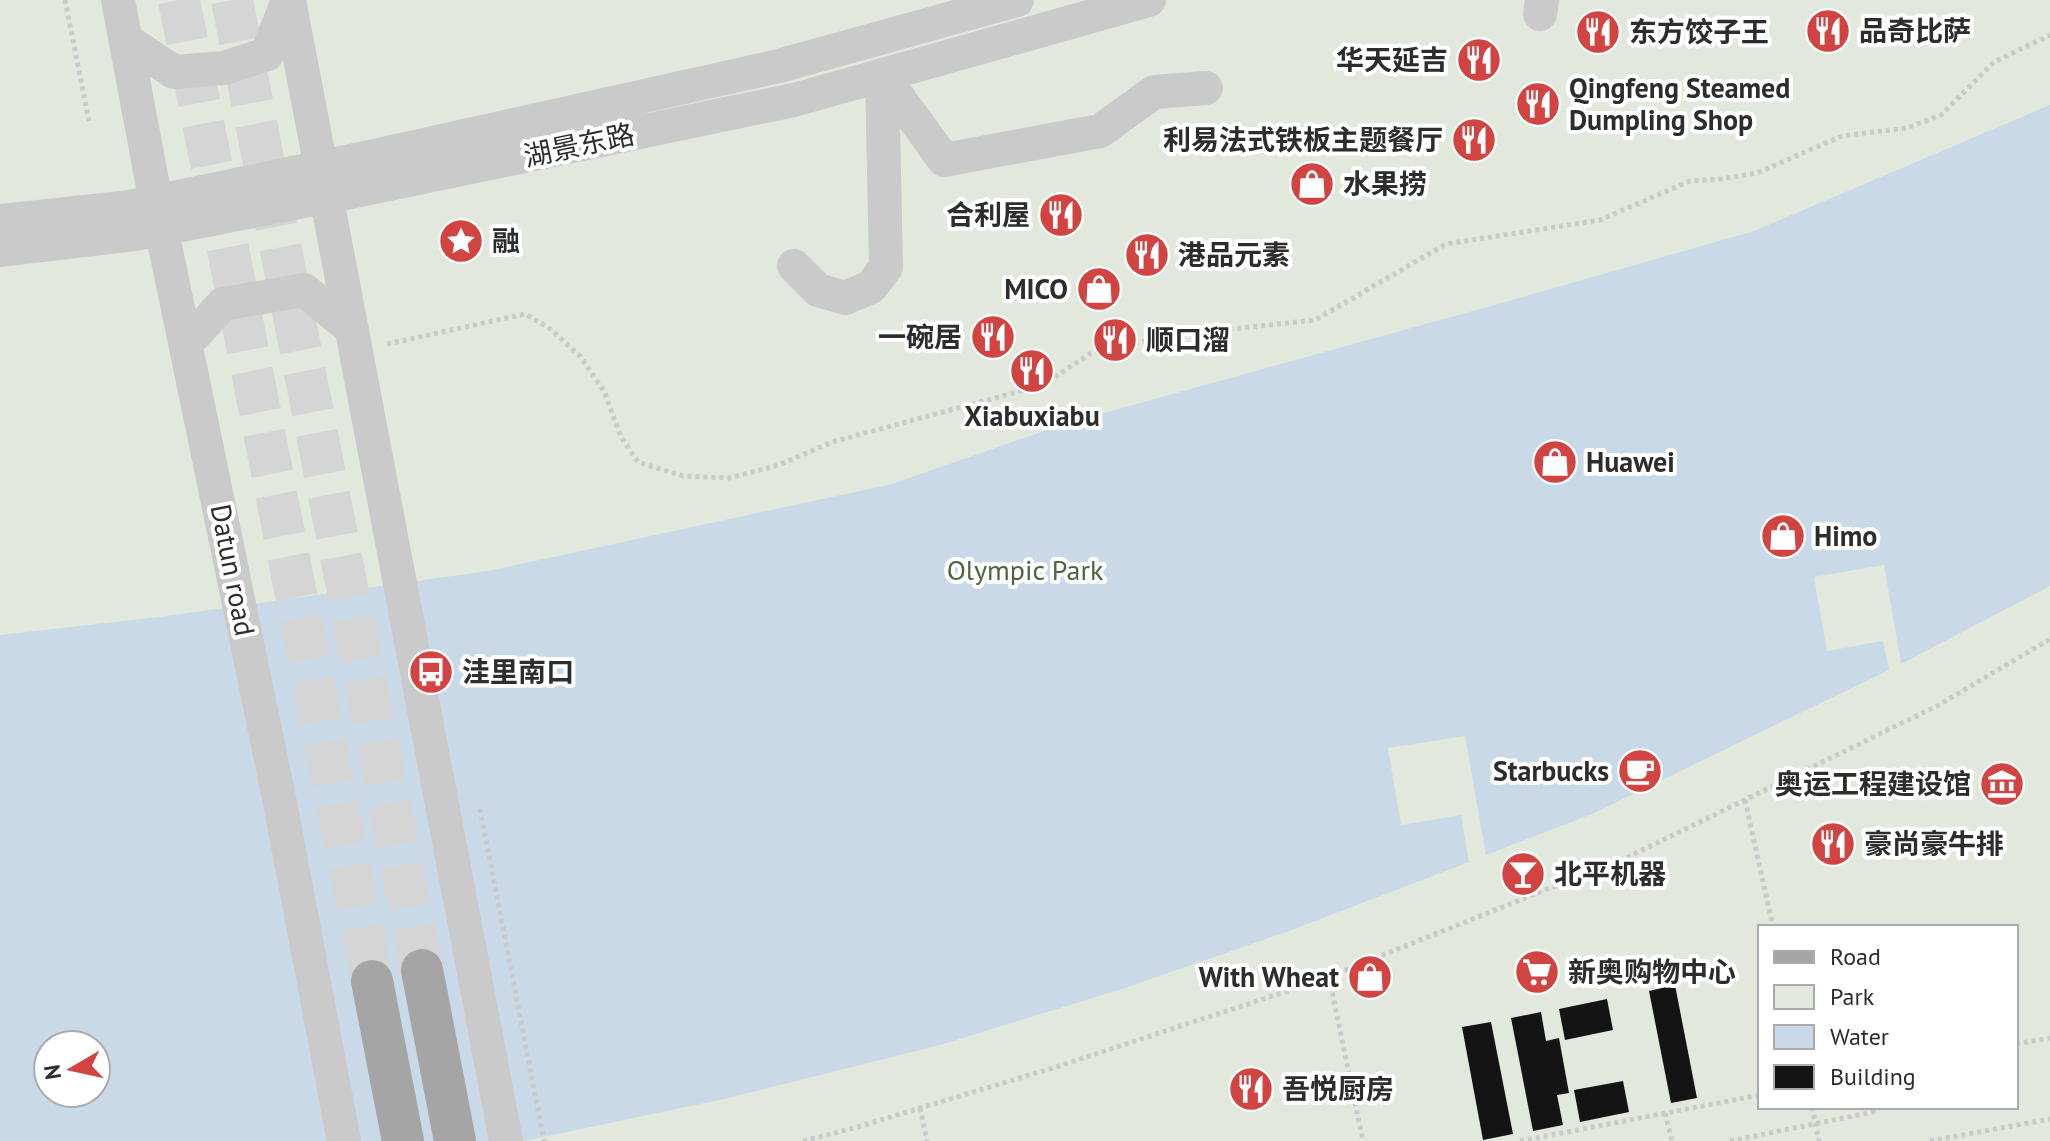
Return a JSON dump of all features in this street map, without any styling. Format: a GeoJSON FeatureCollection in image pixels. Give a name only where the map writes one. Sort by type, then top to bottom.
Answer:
{"type":"FeatureCollection","features":[{"type":"Feature","properties":{"kind":"main road"},"geometry":{"type":"LineString","coordinates":[[422,970],[455,1141]]}},
{"type":"Feature","properties":{"kind":"main road"},"geometry":{"type":"LineString","coordinates":[[372,981],[403,1141]]}},
{"type":"Feature","properties":{"kind":"street","name":"Datun road"},"geometry":{"type":"LineString","coordinates":[[118,0],[344,1141]]}},
{"type":"Feature","properties":{"kind":"street"},"geometry":{"type":"LineString","coordinates":[[126,40],[174,72],[224,68],[267,54],[288,0]]}},
{"type":"Feature","properties":{"kind":"street"},"geometry":{"type":"LineString","coordinates":[[288,0],[506,1141]]}},
{"type":"Feature","properties":{"kind":"street","name":"湖景东路"},"geometry":{"type":"LineString","coordinates":[[324,182],[779,66],[1017,0]]}},
{"type":"Feature","properties":{"kind":"street","name":"湖景东路"},"geometry":{"type":"LineString","coordinates":[[0,221],[130,207],[159,214],[794,100],[1149,0]]}},
{"type":"Feature","properties":{"kind":"street"},"geometry":{"type":"LineString","coordinates":[[882,75],[944,160],[1100,131],[1154,92],[1206,88]]}},
{"type":"Feature","properties":{"kind":"street"},"geometry":{"type":"LineString","coordinates":[[794,266],[818,290],[845,298],[871,287],[886,267],[882,75]]}},
{"type":"Feature","properties":{"kind":"street","name":"湖景东路"},"geometry":{"type":"LineString","coordinates":[[0,250],[135,234],[159,214]]}},
{"type":"Feature","properties":{"kind":"street"},"geometry":{"type":"LineString","coordinates":[[187,343],[223,304],[304,290],[352,329]]}},
{"type":"Feature","properties":{"kind":"path"},"geometry":{"type":"LineString","coordinates":[[65,0],[89,121]]}},
{"type":"Feature","properties":{"kind":"path"},"geometry":{"type":"LineString","coordinates":[[387,344],[525,314],[548,327],[580,356],[604,391],[621,437],[638,462],[683,476],[729,478],[779,465],[832,442],[1043,385],[1091,353],[1167,336],[1315,320],[1446,244],[1600,220],[1690,181],[1757,173],[1842,136],[1907,128],[1941,115],[1994,62],[2050,35]]}},
{"type":"Feature","properties":{"kind":"path"},"geometry":{"type":"LineString","coordinates":[[803,1141],[1056,1067],[1329,977],[1630,856],[1937,706],[2050,639]]}},
{"type":"Feature","properties":{"kind":"path"},"geometry":{"type":"LineString","coordinates":[[1745,800],[1773,925]]}},
{"type":"Feature","properties":{"kind":"path"},"geometry":{"type":"LineString","coordinates":[[478,803],[544,1141]]}},
{"type":"Feature","properties":{"kind":"path"},"geometry":{"type":"LineString","coordinates":[[1329,977],[1363,1141]]}},
{"type":"Feature","properties":{"kind":"path"},"geometry":{"type":"LineString","coordinates":[[2018,1044],[2050,1038]]}},
{"type":"Feature","properties":{"kind":"path"},"geometry":{"type":"LineString","coordinates":[[1520,1141],[1758,1095]]}},
{"type":"Feature","properties":{"kind":"path"},"geometry":{"type":"LineString","coordinates":[[920,1108],[927,1141]]}},
{"type":"Feature","properties":{"kind":"path"},"geometry":{"type":"LineString","coordinates":[[1812,1109],[1819,1141]]}},
{"type":"Feature","properties":{"kind":"path"},"geometry":{"type":"LineString","coordinates":[[1730,1141],[1873,1112],[1872,1109]]}},
{"type":"Feature","properties":{"kind":"path"},"geometry":{"type":"LineString","coordinates":[[1665,1113],[1672,1141]]}},
{"type":"Feature","properties":{"kind":"path"},"geometry":{"type":"LineString","coordinates":[[1930,1141],[2050,1119]]}},
{"type":"Feature","properties":{"kind":"path"},"geometry":{"type":"LineString","coordinates":[[1972,1133],[1973,1141]]}},
{"type":"Feature","properties":{"kind":"green space","name":"Olympic Park"},"geometry":{"type":"Polygon","coordinates":[[[0,0],[2050,0],[2050,1141],[0,1141],[0,0]]]}},
{"type":"Feature","properties":{"kind":"water"},"geometry":{"type":"Polygon","coordinates":[[[2050,105],[2050,586],[1901,664],[1884,565],[1814,577],[1827,651],[1883,641],[1889,670],[1592,814],[1486,855],[1465,736],[1388,748],[1401,825],[1461,815],[1469,862],[1289,931],[1122,989],[940,1045],[724,1099],[524,1141],[0,1141],[0,635],[159,617],[488,571],[892,484],[1064,424],[1754,231],[2050,105]]]}},
{"type":"Feature","properties":{"kind":"building"},"geometry":{"type":"Polygon","coordinates":[[[1675,985],[1697,1098],[1671,1103],[1649,991],[1675,985]]]}},
{"type":"Feature","properties":{"kind":"building"},"geometry":{"type":"Polygon","coordinates":[[[1607,999],[1613,1030],[1565,1040],[1559,1009],[1607,999]]]}},
{"type":"Feature","properties":{"kind":"building"},"geometry":{"type":"Polygon","coordinates":[[[1541,1012],[1546,1041],[1559,1038],[1569,1093],[1557,1095],[1563,1125],[1533,1131],[1511,1018],[1541,1012]]]}},
{"type":"Feature","properties":{"kind":"building"},"geometry":{"type":"Polygon","coordinates":[[[1491,1022],[1513,1134],[1483,1140],[1462,1027],[1491,1022]]]}},
{"type":"Feature","properties":{"kind":"building"},"geometry":{"type":"Polygon","coordinates":[[[1623,1081],[1629,1112],[1580,1122],[1574,1090],[1623,1081]]]}},
{"type":"Feature","properties":{"kind":"tunnel"},"geometry":{"type":"LineString","coordinates":[[179,0],[372,981]]}},
{"type":"Feature","properties":{"kind":"tunnel"},"geometry":{"type":"LineString","coordinates":[[232,0],[422,970]]}},
{"type":"Feature","properties":{"kind":"place","name":"品奇比萨"},"geometry":{"type":"Point","coordinates":[1828,31]}},
{"type":"Feature","properties":{"kind":"place","name":"东方饺子王"},"geometry":{"type":"Point","coordinates":[1598,32]}},
{"type":"Feature","properties":{"kind":"place","name":"华天延吉"},"geometry":{"type":"Point","coordinates":[1479,60]}},
{"type":"Feature","properties":{"kind":"place","name":"Qingfeng Steamed Dumpling Shop"},"geometry":{"type":"Point","coordinates":[1538,104]}},
{"type":"Feature","properties":{"kind":"place","name":"利易法式铁板主题餐厅"},"geometry":{"type":"Point","coordinates":[1474,140]}},
{"type":"Feature","properties":{"kind":"place","name":"水果捞"},"geometry":{"type":"Point","coordinates":[1312,184]}},
{"type":"Feature","properties":{"kind":"place","name":"合利屋"},"geometry":{"type":"Point","coordinates":[1061,215]}},
{"type":"Feature","properties":{"kind":"place","name":"融"},"geometry":{"type":"Point","coordinates":[461,241]}},
{"type":"Feature","properties":{"kind":"place","name":"港品元素"},"geometry":{"type":"Point","coordinates":[1147,255]}},
{"type":"Feature","properties":{"kind":"place","name":"MICO"},"geometry":{"type":"Point","coordinates":[1099,289]}},
{"type":"Feature","properties":{"kind":"place","name":"一碗居"},"geometry":{"type":"Point","coordinates":[993,337]}},
{"type":"Feature","properties":{"kind":"place","name":"顺口溜"},"geometry":{"type":"Point","coordinates":[1115,340]}},
{"type":"Feature","properties":{"kind":"place","name":"Xiabuxiabu"},"geometry":{"type":"Point","coordinates":[1032,371]}},
{"type":"Feature","properties":{"kind":"place","name":"Huawei"},"geometry":{"type":"Point","coordinates":[1555,462]}},
{"type":"Feature","properties":{"kind":"place","name":"Himo"},"geometry":{"type":"Point","coordinates":[1783,536]}},
{"type":"Feature","properties":{"kind":"place","name":"洼里南口"},"geometry":{"type":"Point","coordinates":[431,672]}},
{"type":"Feature","properties":{"kind":"place","name":"Starbucks"},"geometry":{"type":"Point","coordinates":[1640,771]}},
{"type":"Feature","properties":{"kind":"place","name":"奥运工程建设馆"},"geometry":{"type":"Point","coordinates":[2002,784]}},
{"type":"Feature","properties":{"kind":"place","name":"豪尚豪牛排"},"geometry":{"type":"Point","coordinates":[1833,844]}},
{"type":"Feature","properties":{"kind":"place","name":"北平机器"},"geometry":{"type":"Point","coordinates":[1523,874]}},
{"type":"Feature","properties":{"kind":"place","name":"新奥购物中心"},"geometry":{"type":"Point","coordinates":[1537,972]}},
{"type":"Feature","properties":{"kind":"place","name":"With Wheat"},"geometry":{"type":"Point","coordinates":[1370,977]}},
{"type":"Feature","properties":{"kind":"place","name":"吾悦厨房"},"geometry":{"type":"Point","coordinates":[1251,1089]}}]}
